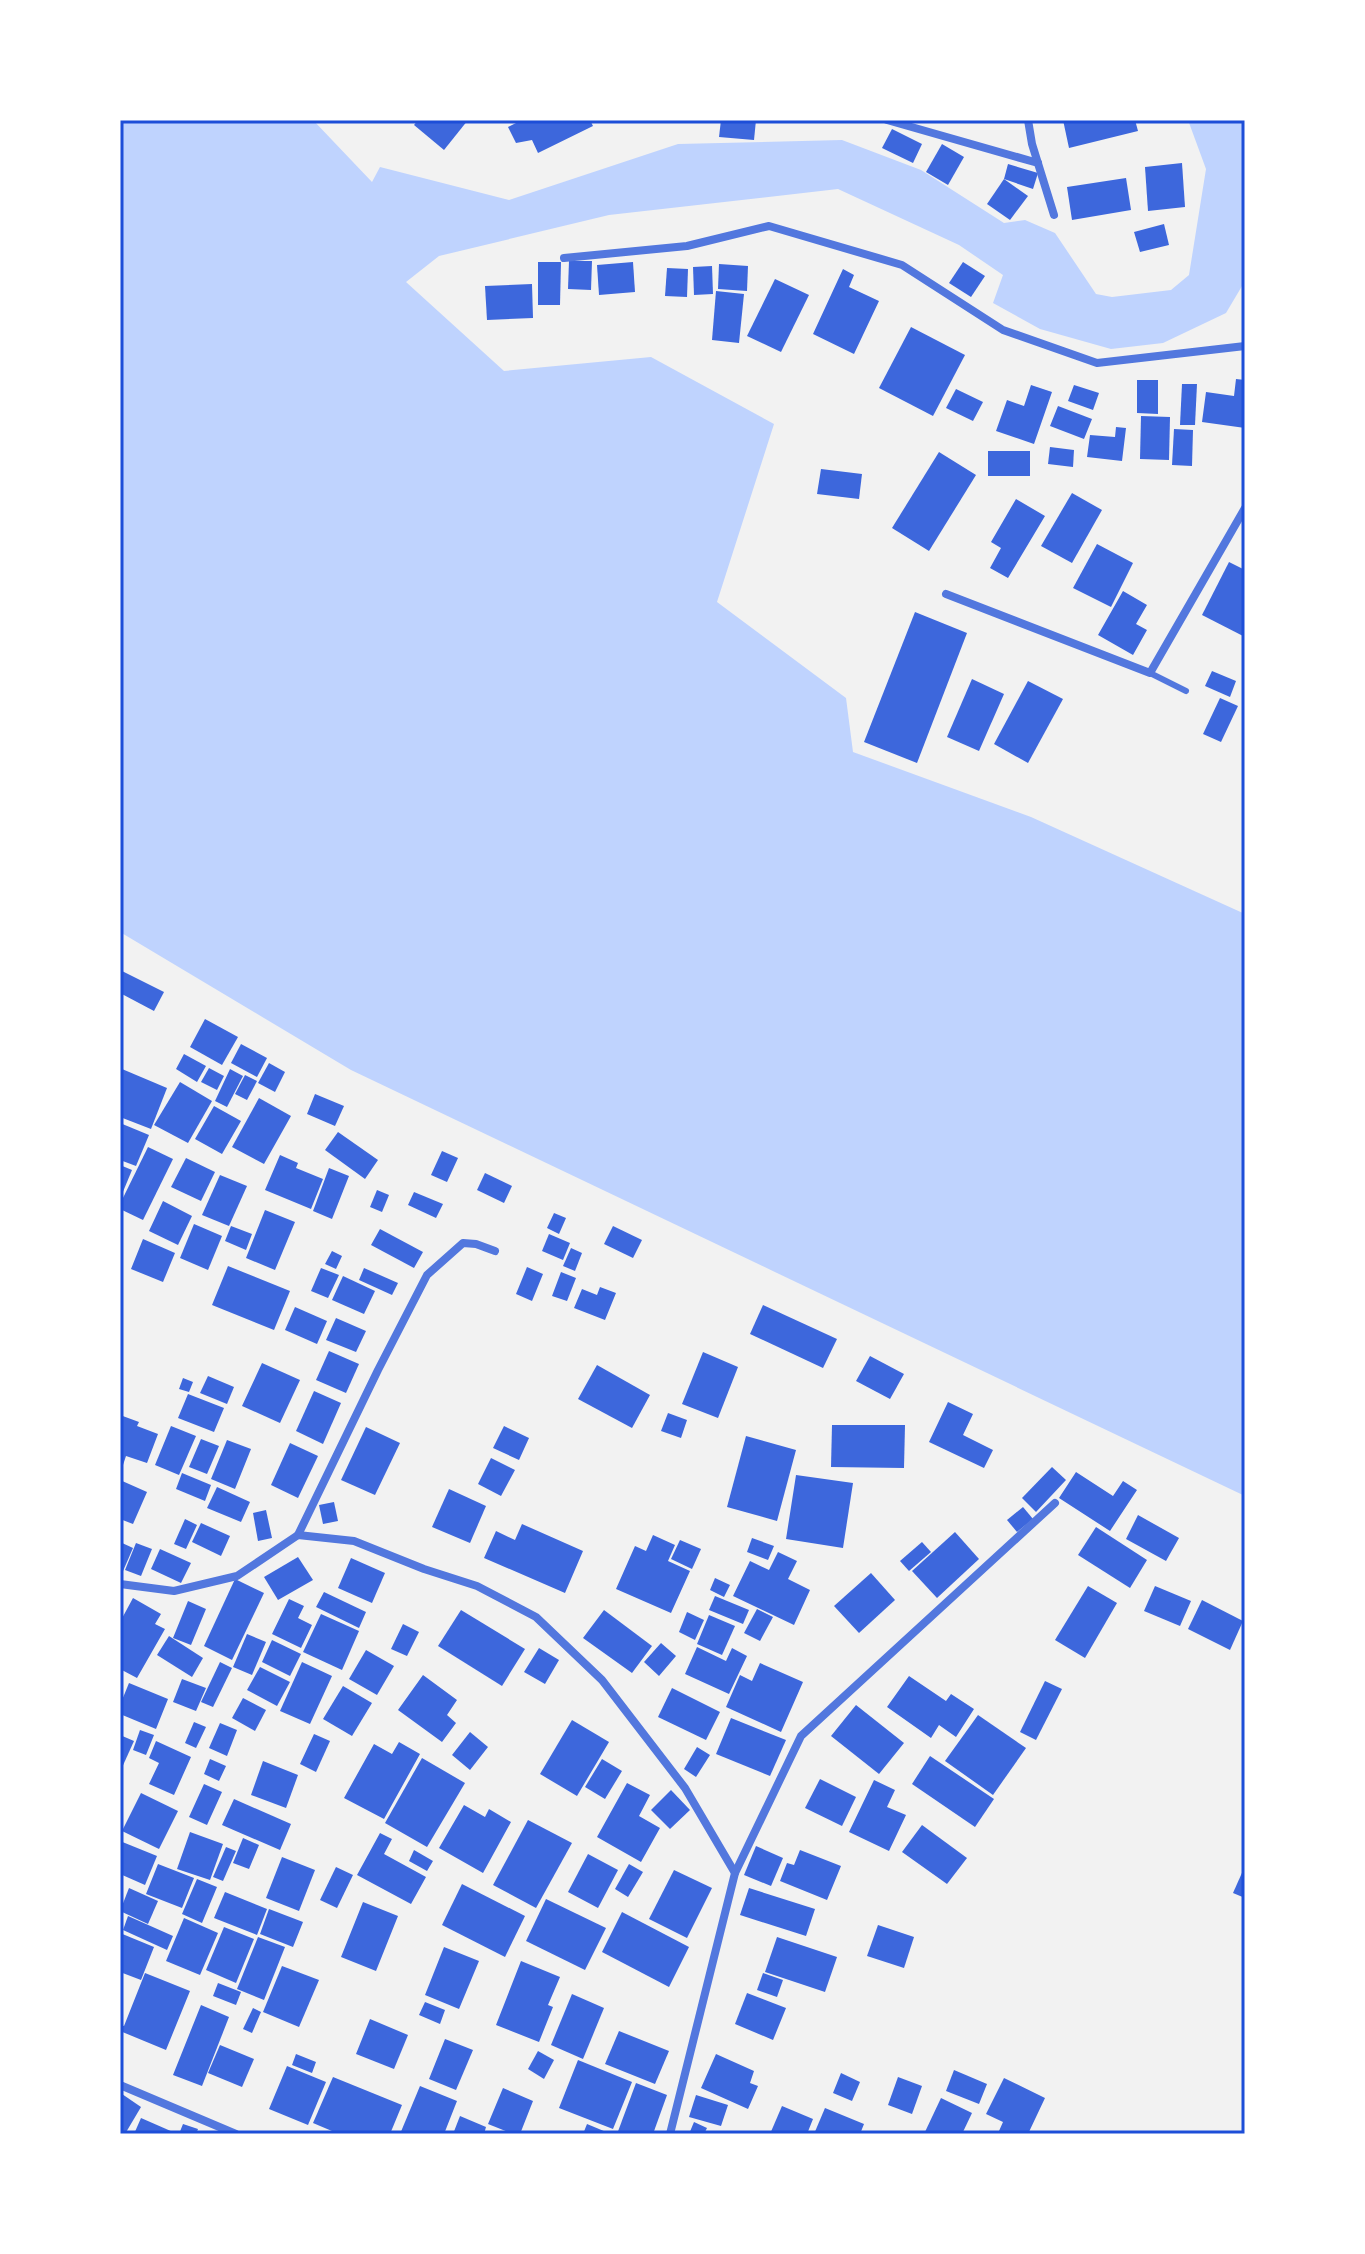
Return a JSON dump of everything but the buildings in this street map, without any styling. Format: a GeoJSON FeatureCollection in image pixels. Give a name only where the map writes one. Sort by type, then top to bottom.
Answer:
{"type":"FeatureCollection","features":[{"type":"Feature","properties":{"kind":"street"},"geometry":{"type":"LineString","coordinates":[[887,120],[1038,163]]}},
{"type":"Feature","properties":{"kind":"street"},"geometry":{"type":"LineString","coordinates":[[1028,120],[1032,144],[1054,215]]}},
{"type":"Feature","properties":{"kind":"street"},"geometry":{"type":"LineString","coordinates":[[564,258],[687,246],[769,226],[902,265],[1003,330],[1097,363],[1245,346]]}},
{"type":"Feature","properties":{"kind":"street"},"geometry":{"type":"LineString","coordinates":[[946,594],[1150,673],[1245,508]]}},
{"type":"Feature","properties":{"kind":"street"},"geometry":{"type":"LineString","coordinates":[[120,1584],[174,1591],[237,1576],[298,1535],[427,1275],[463,1243],[495,1251]]}},
{"type":"Feature","properties":{"kind":"street"},"geometry":{"type":"LineString","coordinates":[[670,2134],[735,1873],[801,1736],[1055,1503]]}},
{"type":"Feature","properties":{"kind":"street"},"geometry":{"type":"LineString","coordinates":[[298,1535],[354,1541],[477,1586],[536,1617],[602,1680],[685,1788],[735,1873]]}},
{"type":"Feature","properties":{"kind":"street"},"geometry":{"type":"LineString","coordinates":[[120,2085],[236,2134]]}},
{"type":"Feature","properties":{"kind":"lane"},"geometry":{"type":"LineString","coordinates":[[1150,673],[1186,691]]}},
{"type":"Feature","properties":{"kind":"water"},"geometry":{"type":"Polygon","coordinates":[[[120,120],[313,120],[372,182],[380,167],[509,200],[678,144],[842,140],[921,170],[1004,223],[1025,220],[1055,233],[1096,294],[1112,297],[1171,290],[1189,275],[1206,169],[1188,120],[1245,120],[1245,281],[1226,313],[1163,343],[1111,349],[1040,329],[993,303],[1003,275],[959,245],[838,189],[609,215],[439,256],[406,282],[504,371],[651,357],[774,424],[717,602],[846,698],[853,752],[1031,817],[1245,914],[1245,1496],[351,1070],[120,932],[120,120]]]}}]}
